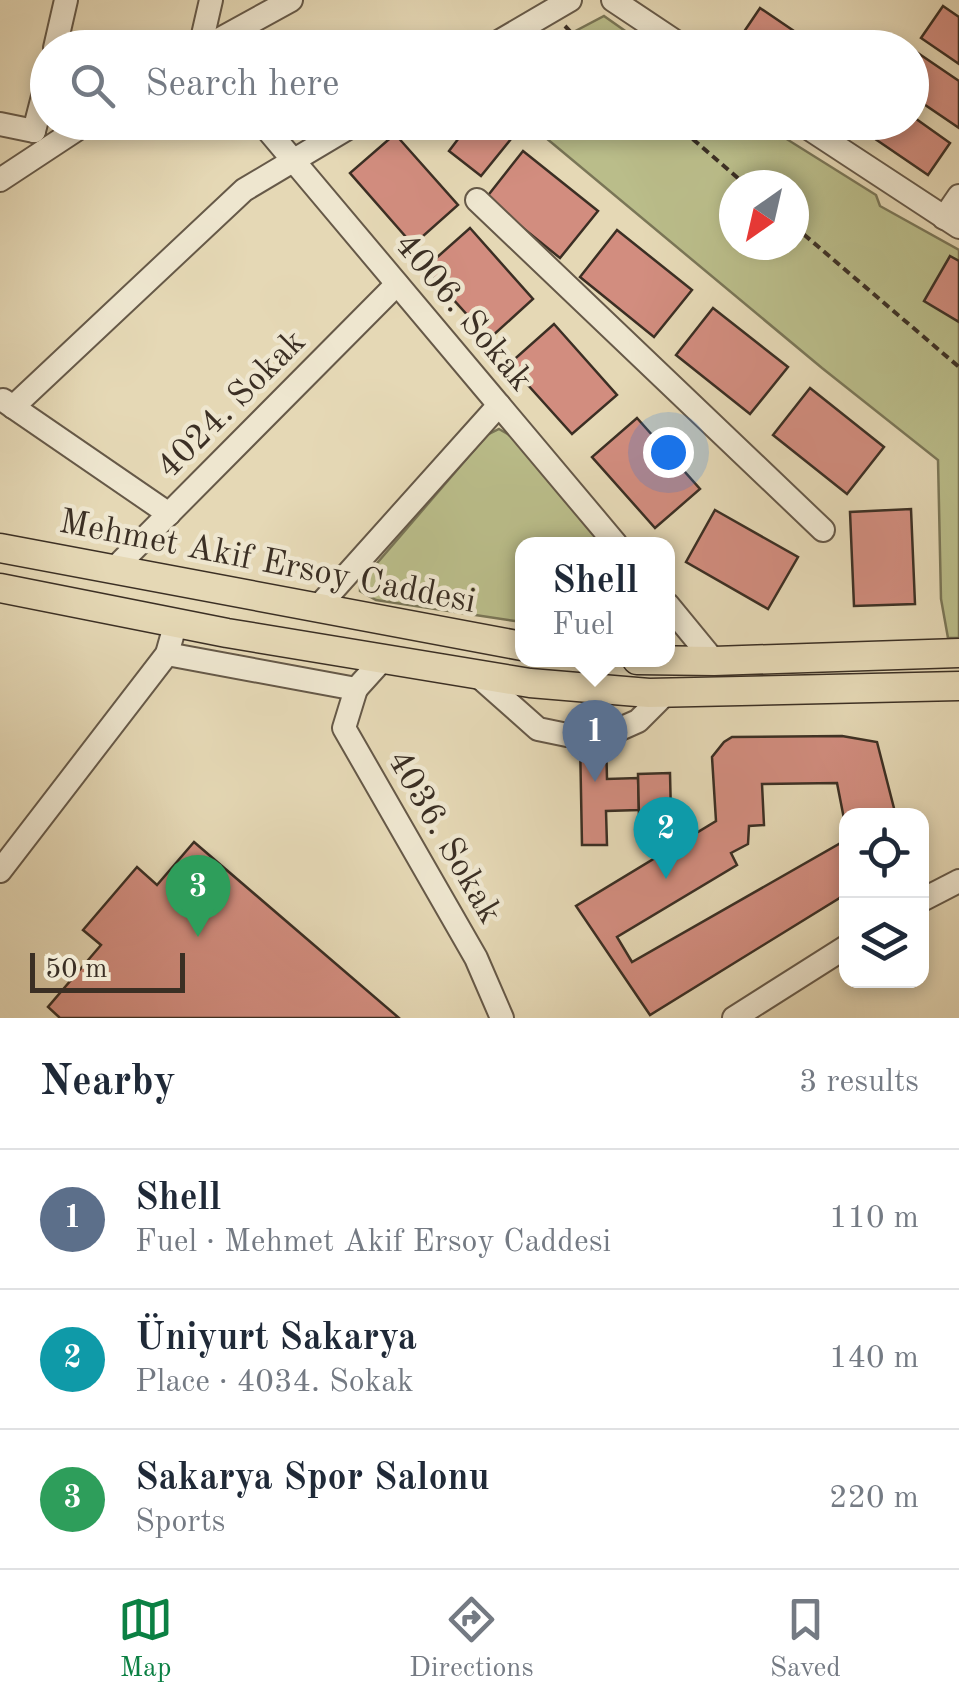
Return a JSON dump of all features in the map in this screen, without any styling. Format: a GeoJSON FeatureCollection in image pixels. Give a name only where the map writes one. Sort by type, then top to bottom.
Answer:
{"type":"FeatureCollection","features":[{"type":"Feature","properties":{"kind":"main road","name":"Mehmet Akif Ersoy Caddesi"},"geometry":{"type":"LineString","coordinates":[[0,548],[515,645]]}},
{"type":"Feature","properties":{"kind":"main road","name":"Mehmet Akif Ersoy Caddesi"},"geometry":{"type":"LineString","coordinates":[[0,588],[530,684],[667,692],[959,686]]}},
{"type":"Feature","properties":{"kind":"main road"},"geometry":{"type":"LineString","coordinates":[[675,660],[959,654]]}},
{"type":"Feature","properties":{"kind":"street"},"geometry":{"type":"LineString","coordinates":[[59,30],[66,0]]}},
{"type":"Feature","properties":{"kind":"street"},"geometry":{"type":"LineString","coordinates":[[205,30],[211,0]]}},
{"type":"Feature","properties":{"kind":"street"},"geometry":{"type":"LineString","coordinates":[[235,30],[290,0]]}},
{"type":"Feature","properties":{"kind":"street"},"geometry":{"type":"LineString","coordinates":[[519,30],[570,0]]}},
{"type":"Feature","properties":{"kind":"street"},"geometry":{"type":"LineString","coordinates":[[613,0],[658,30]]}},
{"type":"Feature","properties":{"kind":"street"},"geometry":{"type":"LineString","coordinates":[[0,124],[30,137]]}},
{"type":"Feature","properties":{"kind":"street","name":"4006. Sokak"},"geometry":{"type":"LineString","coordinates":[[276,140],[610,537]]}},
{"type":"Feature","properties":{"kind":"street"},"geometry":{"type":"LineString","coordinates":[[169,514],[6,402],[244,190],[327,140]]}},
{"type":"Feature","properties":{"kind":"street"},"geometry":{"type":"LineString","coordinates":[[826,140],[952,223],[959,196]]}},
{"type":"Feature","properties":{"kind":"street"},"geometry":{"type":"LineString","coordinates":[[0,180],[40,141]]}},
{"type":"Feature","properties":{"kind":"street"},"geometry":{"type":"LineString","coordinates":[[477,200],[823,530]]}},
{"type":"Feature","properties":{"kind":"street","name":"4024. Sokak"},"geometry":{"type":"LineString","coordinates":[[113,570],[398,284]]}},
{"type":"Feature","properties":{"kind":"street"},"geometry":{"type":"LineString","coordinates":[[317,608],[499,405]]}},
{"type":"Feature","properties":{"kind":"street"},"geometry":{"type":"LineString","coordinates":[[675,614],[714,661]]}},
{"type":"Feature","properties":{"kind":"street"},"geometry":{"type":"LineString","coordinates":[[0,871],[167,654],[176,622]]}},
{"type":"Feature","properties":{"kind":"street"},"geometry":{"type":"LineString","coordinates":[[167,654],[356,689],[384,658]]}},
{"type":"Feature","properties":{"kind":"street"},"geometry":{"type":"LineString","coordinates":[[476,674],[538,729],[567,735],[620,730],[638,720],[667,692]]}},
{"type":"Feature","properties":{"kind":"street","name":"4036. Sokak"},"geometry":{"type":"LineString","coordinates":[[356,689],[344,728],[476,958],[502,1018]]}},
{"type":"Feature","properties":{"kind":"street"},"geometry":{"type":"LineString","coordinates":[[926,898],[959,881]]}},
{"type":"Feature","properties":{"kind":"street"},"geometry":{"type":"LineString","coordinates":[[734,1018],[839,951]]}},
{"type":"Feature","properties":{"kind":"path"},"geometry":{"type":"LineString","coordinates":[[694,140],[729,170]]}},
{"type":"Feature","properties":{"kind":"path"},"geometry":{"type":"LineString","coordinates":[[809,239],[959,368]]}},
{"type":"Feature","properties":{"kind":"green space"},"geometry":{"type":"Polygon","coordinates":[[[604,16],[624,30],[577,30],[604,16]]]}},
{"type":"Feature","properties":{"kind":"green space"},"geometry":{"type":"Polygon","coordinates":[[[548,140],[788,140],[876,195],[880,206],[959,250],[959,638],[948,638],[941,599],[938,460],[548,140]]]}},
{"type":"Feature","properties":{"kind":"green space"},"geometry":{"type":"Polygon","coordinates":[[[499,429],[511,436],[599,537],[515,537],[515,621],[376,600],[360,591],[360,583],[487,435],[499,429]]]}},
{"type":"Feature","properties":{"kind":"building"},"geometry":{"type":"Polygon","coordinates":[[[943,6],[959,17],[959,64],[929,43],[926,30],[943,6]]]}},
{"type":"Feature","properties":{"kind":"building"},"geometry":{"type":"Polygon","coordinates":[[[760,8],[792,30],[745,30],[760,8]]]}},
{"type":"Feature","properties":{"kind":"building"},"geometry":{"type":"Polygon","coordinates":[[[929,61],[959,81],[959,128],[929,108],[929,61]]]}},
{"type":"Feature","properties":{"kind":"building"},"geometry":{"type":"Polygon","coordinates":[[[929,128],[950,143],[928,175],[877,140],[929,140],[929,128]]]}},
{"type":"Feature","properties":{"kind":"building"},"geometry":{"type":"Polygon","coordinates":[[[388,140],[400,140],[458,205],[413,245],[350,173],[388,140]]]}},
{"type":"Feature","properties":{"kind":"building"},"geometry":{"type":"Polygon","coordinates":[[[457,140],[510,140],[481,176],[449,151],[457,140]]]}},
{"type":"Feature","properties":{"kind":"building"},"geometry":{"type":"Polygon","coordinates":[[[523,151],[598,211],[560,258],[486,198],[523,151]]]}},
{"type":"Feature","properties":{"kind":"building"},"geometry":{"type":"Polygon","coordinates":[[[470,228],[533,299],[489,339],[425,268],[470,228]]]}},
{"type":"Feature","properties":{"kind":"building"},"geometry":{"type":"Polygon","coordinates":[[[617,230],[692,290],[654,337],[580,277],[617,230]]]}},
{"type":"Feature","properties":{"kind":"building"},"geometry":{"type":"Polygon","coordinates":[[[950,256],[959,261],[959,322],[924,301],[950,256]]]}},
{"type":"Feature","properties":{"kind":"building"},"geometry":{"type":"Polygon","coordinates":[[[713,308],[788,367],[750,414],[676,355],[713,308]]]}},
{"type":"Feature","properties":{"kind":"building"},"geometry":{"type":"Polygon","coordinates":[[[554,324],[617,395],[572,434],[509,364],[554,324]]]}},
{"type":"Feature","properties":{"kind":"building"},"geometry":{"type":"Polygon","coordinates":[[[810,388],[884,447],[847,494],[773,435],[810,388]]]}},
{"type":"Feature","properties":{"kind":"building"},"geometry":{"type":"Polygon","coordinates":[[[637,418],[700,489],[655,528],[592,457],[637,418]]]}},
{"type":"Feature","properties":{"kind":"building"},"geometry":{"type":"Polygon","coordinates":[[[911,509],[915,604],[854,606],[850,512],[911,509]]]}},
{"type":"Feature","properties":{"kind":"building"},"geometry":{"type":"Polygon","coordinates":[[[715,510],[798,557],[768,609],[686,562],[715,510]]]}},
{"type":"Feature","properties":{"kind":"building"},"geometry":{"type":"Polygon","coordinates":[[[842,736],[877,742],[894,808],[842,808],[837,783],[762,784],[764,825],[749,826],[748,844],[731,853],[737,865],[617,937],[632,962],[839,844],[839,898],[650,1015],[576,906],[716,821],[712,757],[732,737],[842,736]]]}},
{"type":"Feature","properties":{"kind":"building"},"geometry":{"type":"Polygon","coordinates":[[[606,739],[607,779],[638,778],[639,810],[606,811],[607,845],[582,845],[580,740],[606,739]]]}},
{"type":"Feature","properties":{"kind":"building"},"geometry":{"type":"Polygon","coordinates":[[[670,773],[671,816],[639,817],[638,774],[670,773]]]}},
{"type":"Feature","properties":{"kind":"building"},"geometry":{"type":"Polygon","coordinates":[[[194,842],[399,1018],[60,1018],[48,1007],[101,945],[83,930],[137,867],[157,885],[194,842]]]}},
{"type":"Feature","properties":{"kind":"place","name":"Shell"},"geometry":{"type":"Point","coordinates":[595,782]}},
{"type":"Feature","properties":{"kind":"place","name":"Üniyurt Sakarya"},"geometry":{"type":"Point","coordinates":[666,879]}},
{"type":"Feature","properties":{"kind":"place","name":"Sakarya Spor Salonu"},"geometry":{"type":"Point","coordinates":[198,937]}}]}
